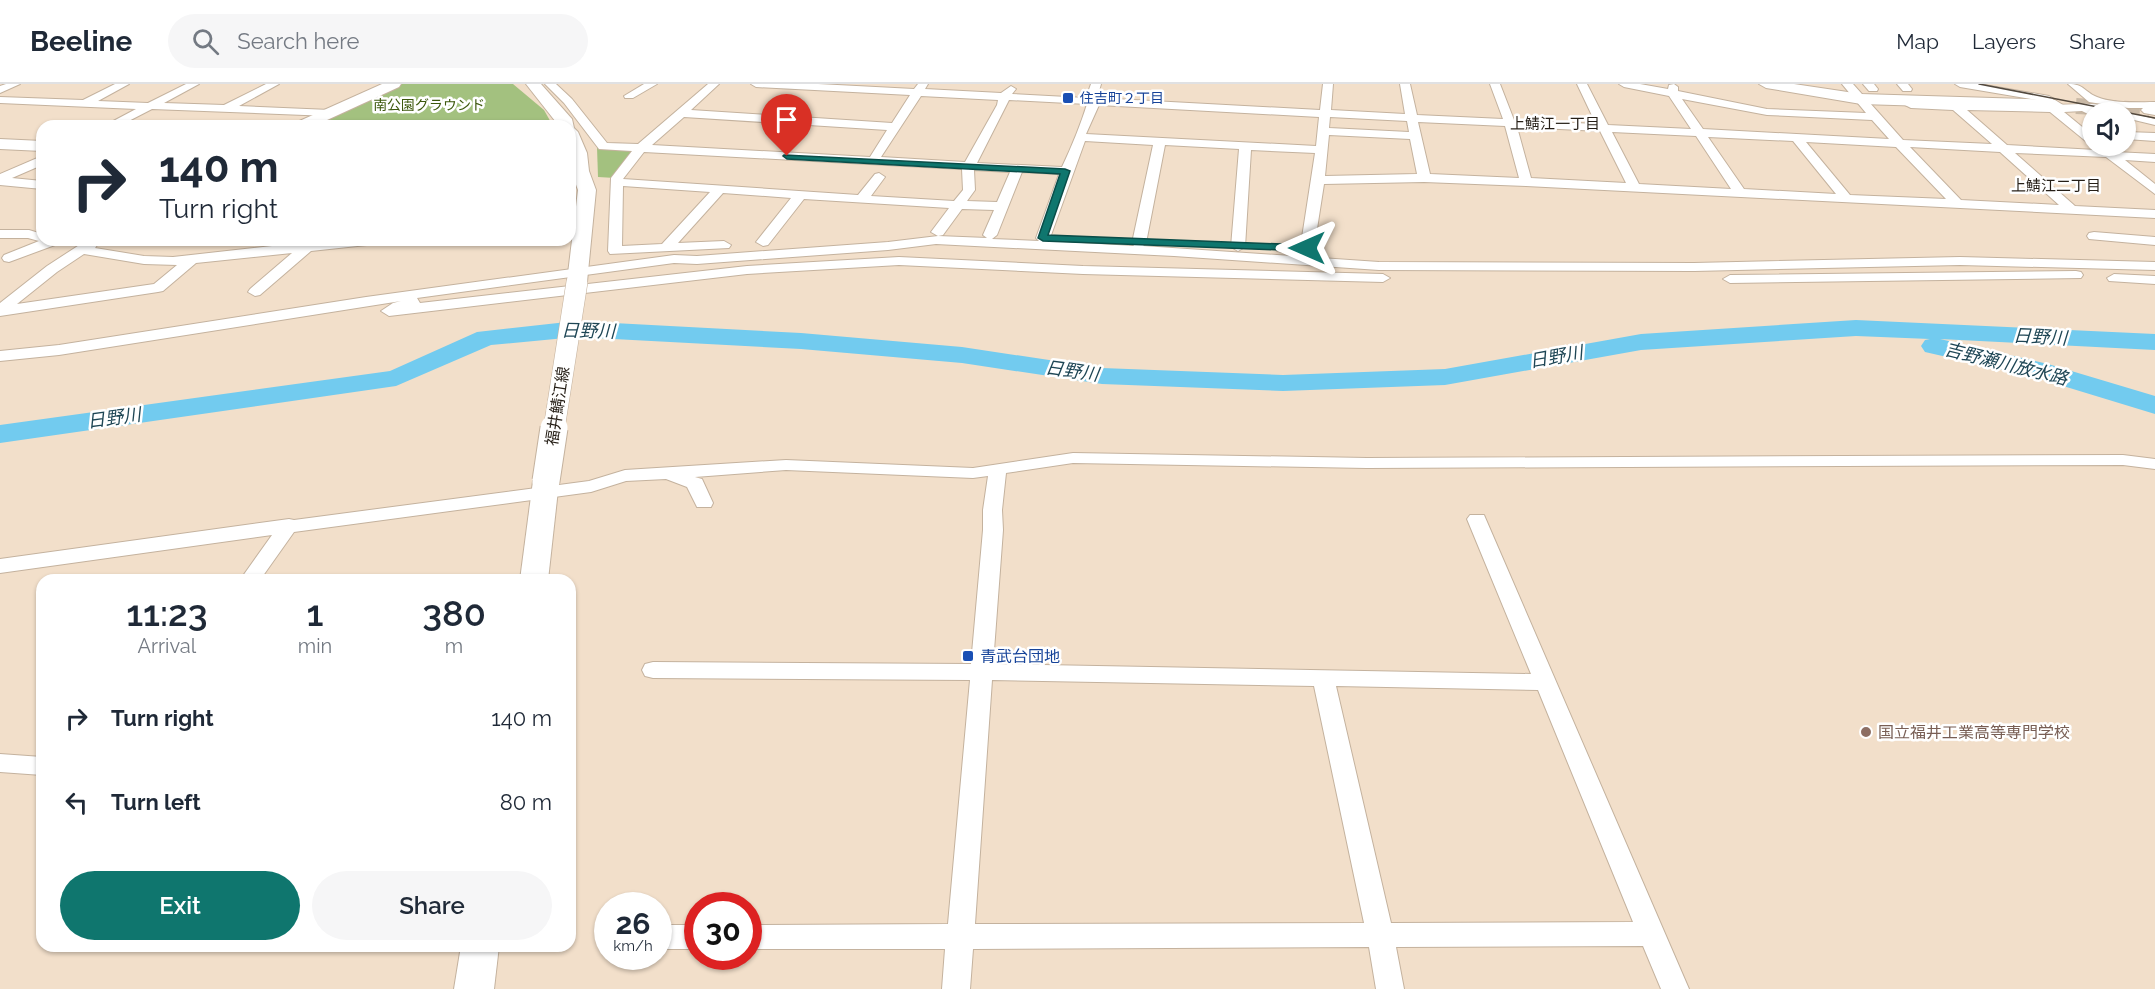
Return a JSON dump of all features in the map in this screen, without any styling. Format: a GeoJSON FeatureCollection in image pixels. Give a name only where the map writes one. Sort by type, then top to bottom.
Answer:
{"type":"FeatureCollection","features":[{"type":"Feature","properties":{"kind":"street"},"geometry":{"type":"LineString","coordinates":[[0,90],[15,84]]}},
{"type":"Feature","properties":{"kind":"street"},"geometry":{"type":"LineString","coordinates":[[86,103],[124,84]]}},
{"type":"Feature","properties":{"kind":"street"},"geometry":{"type":"LineString","coordinates":[[122,120],[194,84]]}},
{"type":"Feature","properties":{"kind":"street"},"geometry":{"type":"LineString","coordinates":[[226,108],[274,84]]}},
{"type":"Feature","properties":{"kind":"street"},"geometry":{"type":"LineString","coordinates":[[314,120],[394,84]]}},
{"type":"Feature","properties":{"kind":"street"},"geometry":{"type":"LineString","coordinates":[[533,84],[565,120]]}},
{"type":"Feature","properties":{"kind":"street"},"geometry":{"type":"LineString","coordinates":[[550,84],[568,101],[603,146],[968,168],[1065,171]]}},
{"type":"Feature","properties":{"kind":"street"},"geometry":{"type":"LineString","coordinates":[[629,96],[652,84]]}},
{"type":"Feature","properties":{"kind":"street"},"geometry":{"type":"LineString","coordinates":[[714,84],[640,149],[617,178],[615,251],[763,242],[819,242]]}},
{"type":"Feature","properties":{"kind":"street"},"geometry":{"type":"LineString","coordinates":[[756,84],[921,88],[1004,97],[2082,153]]}},
{"type":"Feature","properties":{"kind":"street"},"geometry":{"type":"LineString","coordinates":[[938,232],[969,190],[968,168],[1013,84]]}},
{"type":"Feature","properties":{"kind":"street"},"geometry":{"type":"LineString","coordinates":[[1043,238],[1065,171],[1079,144],[1079,137],[1093,105],[1091,100],[1096,84]]}},
{"type":"Feature","properties":{"kind":"street"},"geometry":{"type":"LineString","coordinates":[[697,260],[706,255],[751,248],[938,232],[1138,243],[1307,248],[1318,180],[1328,84]]}},
{"type":"Feature","properties":{"kind":"street"},"geometry":{"type":"LineString","coordinates":[[1405,84],[1424,178]]}},
{"type":"Feature","properties":{"kind":"street"},"geometry":{"type":"LineString","coordinates":[[1495,84],[1510,123],[1526,182]]}},
{"type":"Feature","properties":{"kind":"street"},"geometry":{"type":"LineString","coordinates":[[1582,84],[1634,187]]}},
{"type":"Feature","properties":{"kind":"street"},"geometry":{"type":"LineString","coordinates":[[1624,84],[1673,89],[1767,112],[1875,117]]}},
{"type":"Feature","properties":{"kind":"street"},"geometry":{"type":"LineString","coordinates":[[1766,84],[2052,104],[2082,129]]}},
{"type":"Feature","properties":{"kind":"street"},"geometry":{"type":"LineString","coordinates":[[1847,84],[1899,105],[1957,107],[2052,104]]}},
{"type":"Feature","properties":{"kind":"street"},"geometry":{"type":"LineString","coordinates":[[1960,84],[2082,109]]}},
{"type":"Feature","properties":{"kind":"street"},"geometry":{"type":"LineString","coordinates":[[2073,84],[2092,100],[2099,102]]}},
{"type":"Feature","properties":{"kind":"street"},"geometry":{"type":"LineString","coordinates":[[873,161],[921,88]]}},
{"type":"Feature","properties":{"kind":"street"},"geometry":{"type":"LineString","coordinates":[[1673,89],[1740,193]]}},
{"type":"Feature","properties":{"kind":"street"},"geometry":{"type":"LineString","coordinates":[[1867,91],[1875,117],[1958,204]]}},
{"type":"Feature","properties":{"kind":"street"},"geometry":{"type":"LineString","coordinates":[[0,100],[330,113]]}},
{"type":"Feature","properties":{"kind":"street"},"geometry":{"type":"LineString","coordinates":[[1957,107],[2072,210]]}},
{"type":"Feature","properties":{"kind":"street"},"geometry":{"type":"LineString","coordinates":[[2136,111],[2154,112]]}},
{"type":"Feature","properties":{"kind":"street"},"geometry":{"type":"LineString","coordinates":[[2136,111],[2154,112]]}},
{"type":"Feature","properties":{"kind":"street"},"geometry":{"type":"LineString","coordinates":[[680,113],[894,126]]}},
{"type":"Feature","properties":{"kind":"street"},"geometry":{"type":"LineString","coordinates":[[1323,131],[1415,136]]}},
{"type":"Feature","properties":{"kind":"street"},"geometry":{"type":"LineString","coordinates":[[2136,136],[2155,137]]}},
{"type":"Feature","properties":{"kind":"street"},"geometry":{"type":"LineString","coordinates":[[1079,137],[1320,150]]}},
{"type":"Feature","properties":{"kind":"street"},"geometry":{"type":"LineString","coordinates":[[1797,138],[1847,199]]}},
{"type":"Feature","properties":{"kind":"street"},"geometry":{"type":"LineString","coordinates":[[1138,243],[1160,141]]}},
{"type":"Feature","properties":{"kind":"street"},"geometry":{"type":"LineString","coordinates":[[0,144],[36,146]]}},
{"type":"Feature","properties":{"kind":"street","name":"福井鯖江線"},"geometry":{"type":"LineString","coordinates":[[576,146],[579,153],[576,166]]}},
{"type":"Feature","properties":{"kind":"street"},"geometry":{"type":"LineString","coordinates":[[1238,247],[1245,146]]}},
{"type":"Feature","properties":{"kind":"street"},"geometry":{"type":"LineString","coordinates":[[2112,156],[2155,190]]}},
{"type":"Feature","properties":{"kind":"street"},"geometry":{"type":"LineString","coordinates":[[2126,156],[2155,158]]}},
{"type":"Feature","properties":{"kind":"street"},"geometry":{"type":"LineString","coordinates":[[0,180],[36,163]]}},
{"type":"Feature","properties":{"kind":"street"},"geometry":{"type":"LineString","coordinates":[[990,235],[1017,170]]}},
{"type":"Feature","properties":{"kind":"street","name":"福井鯖江線"},"geometry":{"type":"LineString","coordinates":[[535,574],[577,277],[587,190],[576,173]]}},
{"type":"Feature","properties":{"kind":"street"},"geometry":{"type":"LineString","coordinates":[[862,198],[879,177]]}},
{"type":"Feature","properties":{"kind":"street"},"geometry":{"type":"LineString","coordinates":[[1318,180],[1424,178],[1526,182],[2155,214]]}},
{"type":"Feature","properties":{"kind":"street"},"geometry":{"type":"LineString","coordinates":[[0,180],[36,184]]}},
{"type":"Feature","properties":{"kind":"street"},"geometry":{"type":"LineString","coordinates":[[618,182],[1002,206]]}},
{"type":"Feature","properties":{"kind":"street"},"geometry":{"type":"LineString","coordinates":[[666,248],[720,189]]}},
{"type":"Feature","properties":{"kind":"street"},"geometry":{"type":"LineString","coordinates":[[763,242],[801,194]]}},
{"type":"Feature","properties":{"kind":"street"},"geometry":{"type":"LineString","coordinates":[[2087,211],[2118,238]]}},
{"type":"Feature","properties":{"kind":"street"},"geometry":{"type":"LineString","coordinates":[[0,234],[30,234],[36,236]]}},
{"type":"Feature","properties":{"kind":"street"},"geometry":{"type":"LineString","coordinates":[[2094,236],[2155,241]]}},
{"type":"Feature","properties":{"kind":"street"},"geometry":{"type":"LineString","coordinates":[[0,356],[59,350],[477,285],[577,277],[674,259],[697,260],[888,246],[936,240],[1174,252],[1379,266],[1694,267],[1960,261],[2155,266]]}},
{"type":"Feature","properties":{"kind":"street"},"geometry":{"type":"LineString","coordinates":[[9,258],[36,245]]}},
{"type":"Feature","properties":{"kind":"street"},"geometry":{"type":"LineString","coordinates":[[0,311],[51,269],[87,246]]}},
{"type":"Feature","properties":{"kind":"street"},"geometry":{"type":"LineString","coordinates":[[90,246],[87,251],[144,260],[191,260],[295,246]]}},
{"type":"Feature","properties":{"kind":"street"},"geometry":{"type":"LineString","coordinates":[[255,292],[308,246]]}},
{"type":"Feature","properties":{"kind":"street"},"geometry":{"type":"LineString","coordinates":[[0,311],[158,288],[191,260]]}},
{"type":"Feature","properties":{"kind":"street"},"geometry":{"type":"LineString","coordinates":[[477,285],[398,306],[389,312],[473,300],[747,270],[899,261],[1083,270],[1356,278],[1724,279],[2066,275],[2155,280]]}},
{"type":"Feature","properties":{"kind":"street"},"geometry":{"type":"LineString","coordinates":[[0,566],[546,487],[591,486],[625,476],[786,465],[973,473],[1073,458],[1367,463],[2123,460],[2155,464]]}},
{"type":"Feature","properties":{"kind":"street"},"geometry":{"type":"LineString","coordinates":[[956,989],[993,531],[991,526],[994,509],[993,488],[998,469]]}},
{"type":"Feature","properties":{"kind":"street"},"geometry":{"type":"LineString","coordinates":[[668,473],[695,483],[704,503]]}},
{"type":"Feature","properties":{"kind":"street"},"geometry":{"type":"LineString","coordinates":[[1477,519],[1675,989]]}},
{"type":"Feature","properties":{"kind":"street"},"geometry":{"type":"LineString","coordinates":[[254,574],[289,525]]}},
{"type":"Feature","properties":{"kind":"street"},"geometry":{"type":"LineString","coordinates":[[653,670],[982,672],[1546,682]]}},
{"type":"Feature","properties":{"kind":"street"},"geometry":{"type":"LineString","coordinates":[[1323,677],[1390,989]]}},
{"type":"Feature","properties":{"kind":"street"},"geometry":{"type":"LineString","coordinates":[[0,763],[36,766]]}},
{"type":"Feature","properties":{"kind":"street"},"geometry":{"type":"LineString","coordinates":[[762,937],[1652,934]]}},
{"type":"Feature","properties":{"kind":"street"},"geometry":{"type":"LineString","coordinates":[[474,989],[479,952]]}},
{"type":"Feature","properties":{"kind":"green space","name":"南公園グラウンド"},"geometry":{"type":"Polygon","coordinates":[[[399,84],[513,84],[544,110],[550,120],[318,120],[399,84]]]}},
{"type":"Feature","properties":{"kind":"green space"},"geometry":{"type":"Polygon","coordinates":[[[597,147],[638,149],[615,178],[598,177],[597,147]]]}},
{"type":"Feature","properties":{"kind":"waterway","name":"日野川"},"geometry":{"type":"LineString","coordinates":[[0,434],[396,378],[486,338],[576,329],[801,341],[962,355],[1102,376],[1283,383],[1445,377],[1641,342],[1856,328],[2155,342]]}},
{"type":"Feature","properties":{"kind":"waterway","name":"吉野瀬川放水路"},"geometry":{"type":"LineString","coordinates":[[1934,346],[2038,370],[2155,405]]}},
{"type":"Feature","properties":{"kind":"tunnel"},"geometry":{"type":"LineString","coordinates":[[2076,106],[2149,110]]}},
{"type":"Feature","properties":{"kind":"tram line"},"geometry":{"type":"LineString","coordinates":[[1979,84],[2155,118]]}},
{"type":"Feature","properties":{"kind":"place","name":"住吉町２丁目"},"geometry":{"type":"Point","coordinates":[1068,98]}},
{"type":"Feature","properties":{"kind":"place","name":"青武台団地"},"geometry":{"type":"Point","coordinates":[968,656]}},
{"type":"Feature","properties":{"kind":"place","name":"国立福井工業高等専門学校"},"geometry":{"type":"Point","coordinates":[1866,732]}},
{"type":"Feature","properties":{"kind":"district","name":"上鯖江一丁目"},"geometry":{"type":"Point","coordinates":[1555,124]}},
{"type":"Feature","properties":{"kind":"district","name":"上鯖江二丁目"},"geometry":{"type":"Point","coordinates":[2056,186]}},
{"type":"Feature","properties":{"kind":"route"},"geometry":{"type":"LineString","coordinates":[[787,156],[968,168],[1065,171],[1043,238],[1307,248]]}}]}
